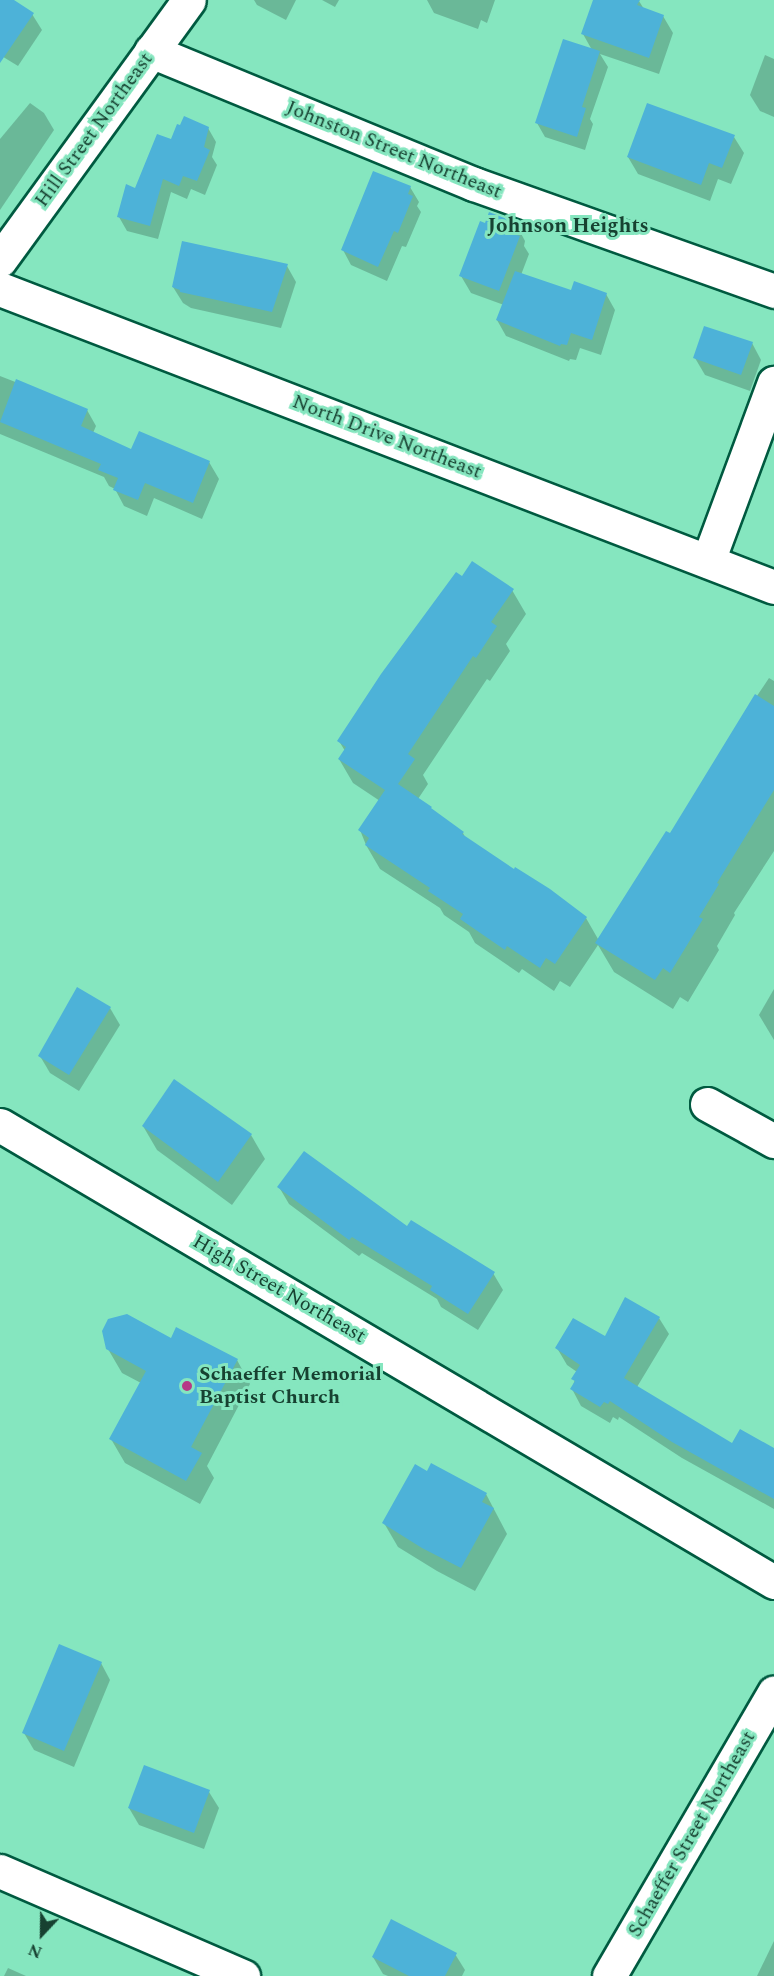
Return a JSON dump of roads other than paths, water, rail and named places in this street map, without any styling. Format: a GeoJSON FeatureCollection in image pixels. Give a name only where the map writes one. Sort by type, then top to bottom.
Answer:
{"type":"FeatureCollection","features":[{"type":"Feature","properties":{"kind":"street","name":"Hill Street Northeast"},"geometry":{"type":"LineString","coordinates":[[0,260],[189,0]]}},
{"type":"Feature","properties":{"kind":"street","name":"Johnston Street Northeast"},"geometry":{"type":"LineString","coordinates":[[152,51],[474,184],[774,291]]}},
{"type":"Feature","properties":{"kind":"street","name":"North Drive Northeast"},"geometry":{"type":"LineString","coordinates":[[0,289],[774,587]]}},
{"type":"Feature","properties":{"kind":"street"},"geometry":{"type":"LineString","coordinates":[[708,561],[774,383]]}},
{"type":"Feature","properties":{"kind":"street"},"geometry":{"type":"LineString","coordinates":[[707,1104],[774,1141]]}},
{"type":"Feature","properties":{"kind":"street","name":"High Street Northeast"},"geometry":{"type":"LineString","coordinates":[[0,1125],[774,1582]]}},
{"type":"Feature","properties":{"kind":"street","name":"Schaeffer Street Northeast"},"geometry":{"type":"LineString","coordinates":[[609,1976],[774,1692]]}},
{"type":"Feature","properties":{"kind":"street"},"geometry":{"type":"LineString","coordinates":[[0,1871],[243,1976]]}},
{"type":"Feature","properties":{"kind":"place","name":"Schaeffer Memorial Baptist Church"},"geometry":{"type":"Point","coordinates":[187,1386]}},
{"type":"Feature","properties":{"kind":"district","name":"Johnson Heights"},"geometry":{"type":"Point","coordinates":[568,226]}}]}
